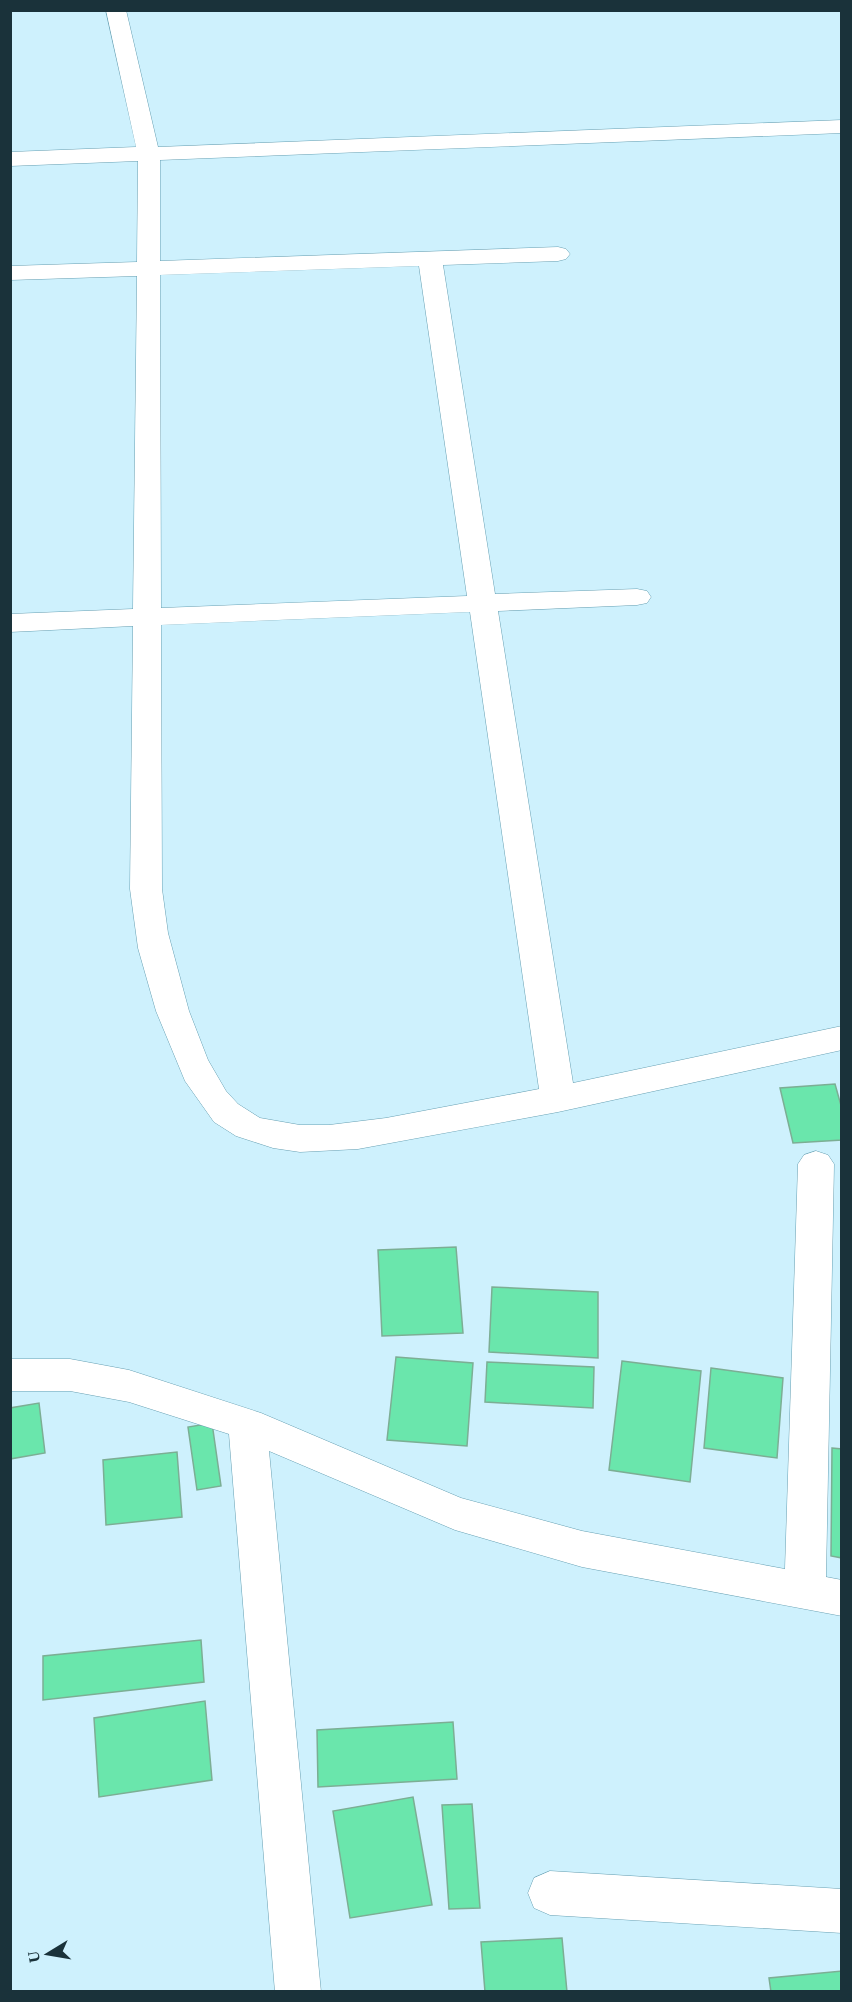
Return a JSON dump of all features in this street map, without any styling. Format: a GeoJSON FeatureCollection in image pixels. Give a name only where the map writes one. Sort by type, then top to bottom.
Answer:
{"type":"FeatureCollection","features":[{"type":"Feature","properties":{"kind":"street"},"geometry":{"type":"LineString","coordinates":[[116,10],[149,154],[146,889],[154,948],[182,1036],[206,1087],[226,1112],[251,1127],[276,1135],[346,1138],[558,1099],[842,1038]]}},
{"type":"Feature","properties":{"kind":"street"},"geometry":{"type":"LineString","coordinates":[[10,159],[842,126]]}},
{"type":"Feature","properties":{"kind":"street"},"geometry":{"type":"LineString","coordinates":[[10,273],[558,254]]}},
{"type":"Feature","properties":{"kind":"street"},"geometry":{"type":"LineString","coordinates":[[430,259],[558,1099]]}},
{"type":"Feature","properties":{"kind":"street"},"geometry":{"type":"LineString","coordinates":[[10,623],[637,597]]}},
{"type":"Feature","properties":{"kind":"street"},"geometry":{"type":"LineString","coordinates":[[10,1375],[70,1375],[129,1386],[247,1424],[455,1513],[582,1549],[823,1595],[816,1164]]}},
{"type":"Feature","properties":{"kind":"street"},"geometry":{"type":"LineString","coordinates":[[247,1424],[298,1992]]}},
{"type":"Feature","properties":{"kind":"street"},"geometry":{"type":"LineString","coordinates":[[550,1893],[842,1911]]}},
{"type":"Feature","properties":{"kind":"building"},"geometry":{"type":"Polygon","coordinates":[[[835,1084],[842,1109],[842,1140],[793,1143],[780,1088],[835,1084]]]}},
{"type":"Feature","properties":{"kind":"building"},"geometry":{"type":"Polygon","coordinates":[[[456,1247],[463,1333],[382,1336],[378,1250],[456,1247]]]}},
{"type":"Feature","properties":{"kind":"building"},"geometry":{"type":"Polygon","coordinates":[[[492,1287],[598,1292],[598,1358],[489,1352],[492,1287]]]}},
{"type":"Feature","properties":{"kind":"building"},"geometry":{"type":"Polygon","coordinates":[[[396,1357],[473,1363],[467,1446],[387,1440],[396,1357]]]}},
{"type":"Feature","properties":{"kind":"building"},"geometry":{"type":"Polygon","coordinates":[[[622,1361],[701,1371],[690,1482],[609,1470],[622,1361]]]}},
{"type":"Feature","properties":{"kind":"building"},"geometry":{"type":"Polygon","coordinates":[[[487,1362],[594,1367],[593,1408],[485,1402],[487,1362]]]}},
{"type":"Feature","properties":{"kind":"building"},"geometry":{"type":"Polygon","coordinates":[[[711,1368],[783,1378],[777,1458],[704,1448],[711,1368]]]}},
{"type":"Feature","properties":{"kind":"building"},"geometry":{"type":"Polygon","coordinates":[[[39,1403],[45,1453],[10,1459],[10,1408],[39,1403]]]}},
{"type":"Feature","properties":{"kind":"building"},"geometry":{"type":"Polygon","coordinates":[[[212,1423],[221,1486],[197,1490],[188,1427],[212,1423]]]}},
{"type":"Feature","properties":{"kind":"building"},"geometry":{"type":"Polygon","coordinates":[[[832,1448],[842,1449],[842,1558],[831,1556],[832,1448]]]}},
{"type":"Feature","properties":{"kind":"building"},"geometry":{"type":"Polygon","coordinates":[[[177,1452],[182,1517],[106,1525],[103,1460],[177,1452]]]}},
{"type":"Feature","properties":{"kind":"building"},"geometry":{"type":"Polygon","coordinates":[[[201,1640],[204,1682],[43,1700],[43,1656],[201,1640]]]}},
{"type":"Feature","properties":{"kind":"building"},"geometry":{"type":"Polygon","coordinates":[[[205,1701],[212,1780],[99,1797],[94,1718],[205,1701]]]}},
{"type":"Feature","properties":{"kind":"building"},"geometry":{"type":"Polygon","coordinates":[[[453,1722],[457,1779],[318,1787],[317,1730],[453,1722]]]}},
{"type":"Feature","properties":{"kind":"building"},"geometry":{"type":"Polygon","coordinates":[[[413,1797],[432,1905],[350,1918],[333,1811],[413,1797]]]}},
{"type":"Feature","properties":{"kind":"building"},"geometry":{"type":"Polygon","coordinates":[[[472,1804],[480,1908],[449,1909],[442,1805],[472,1804]]]}},
{"type":"Feature","properties":{"kind":"building"},"geometry":{"type":"Polygon","coordinates":[[[562,1938],[567,1992],[485,1992],[481,1942],[562,1938]]]}},
{"type":"Feature","properties":{"kind":"building"},"geometry":{"type":"Polygon","coordinates":[[[842,1971],[842,1992],[771,1992],[769,1978],[842,1971]]]}}]}
